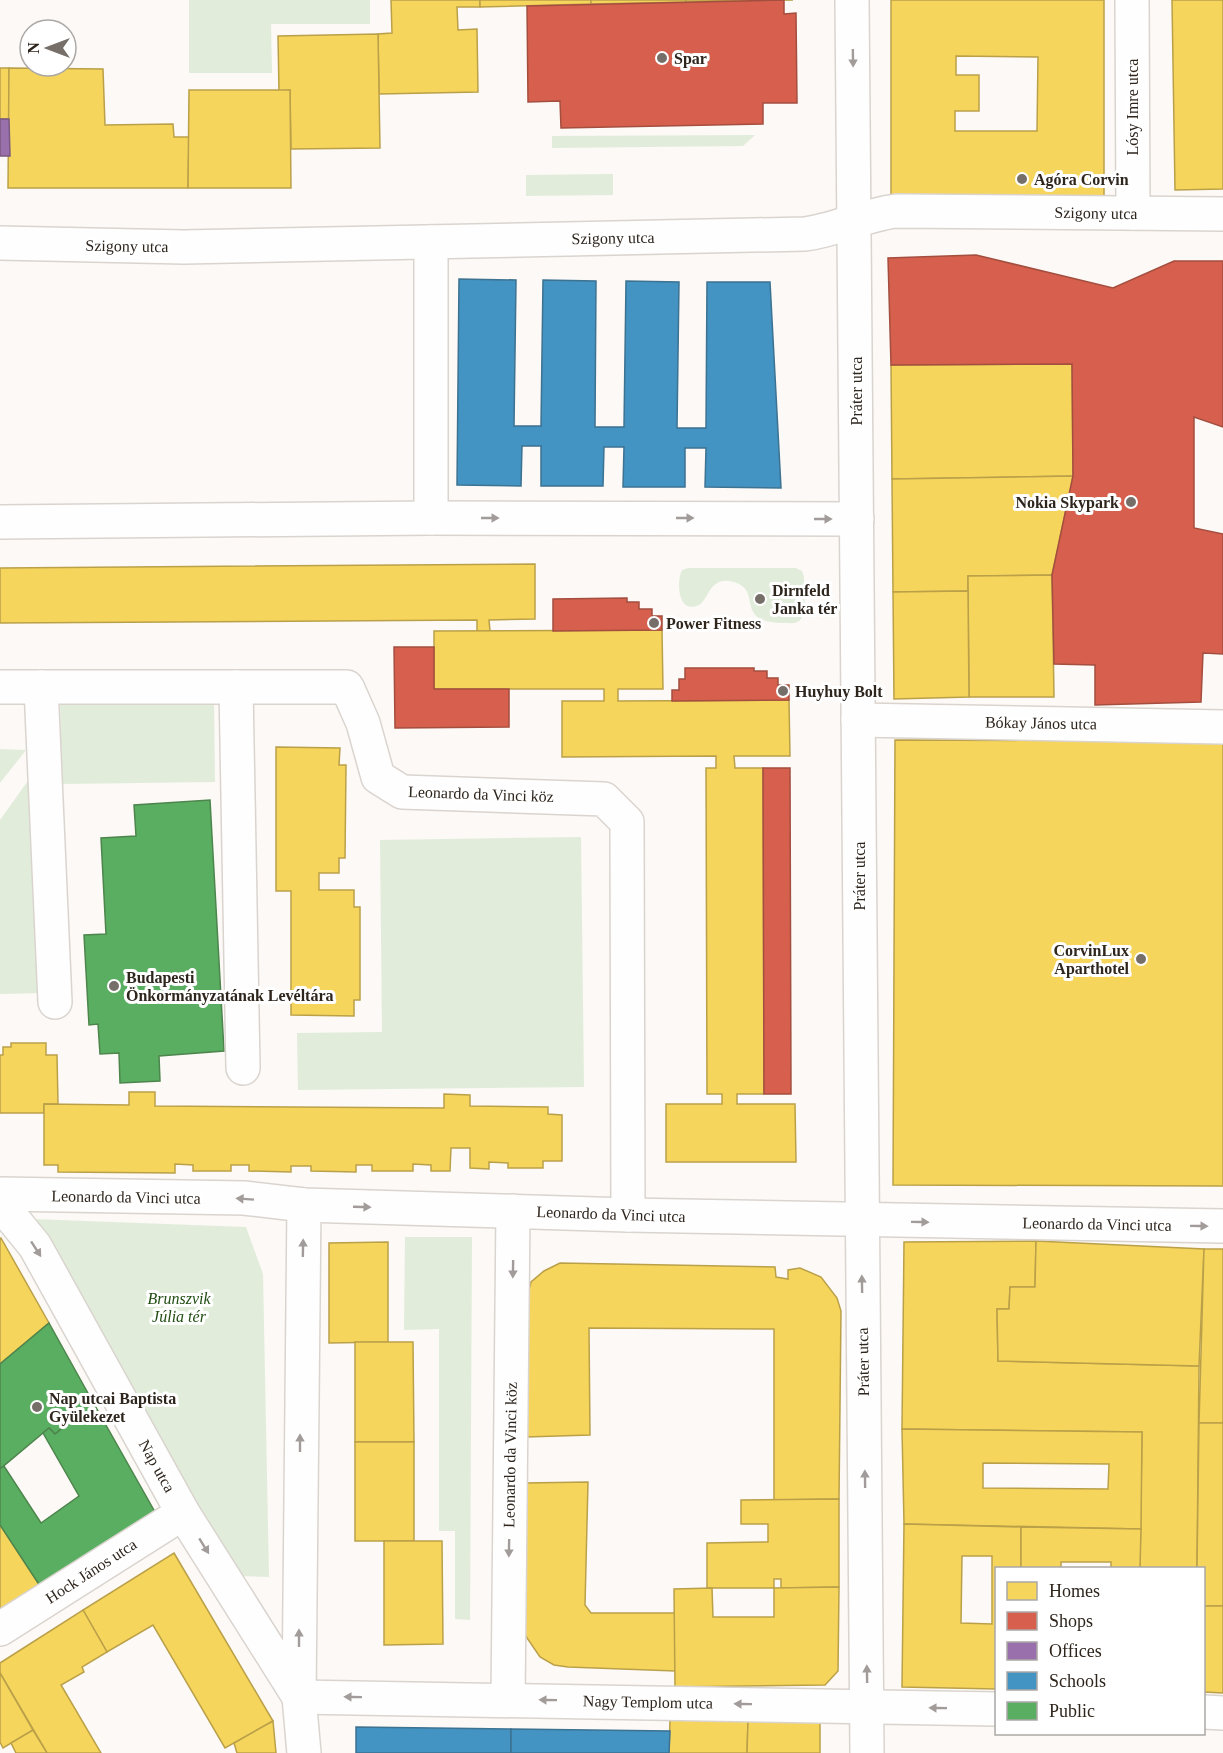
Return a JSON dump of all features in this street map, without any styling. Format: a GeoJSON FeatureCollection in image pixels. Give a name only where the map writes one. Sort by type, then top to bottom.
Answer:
{"type":"FeatureCollection","features":[{"type":"Feature","properties":{"kind":"street","name":"Práter utca"},"geometry":{"type":"LineString","coordinates":[[852,0],[867,1753]]}},
{"type":"Feature","properties":{"kind":"street","name":"Lósy Imre utca"},"geometry":{"type":"LineString","coordinates":[[1132,0],[1133,213]]}},
{"type":"Feature","properties":{"kind":"street","name":"Szigony utca"},"geometry":{"type":"LineString","coordinates":[[0,243],[184,247],[804,234],[826,232],[879,213],[896,211],[1223,214]]}},
{"type":"Feature","properties":{"kind":"street"},"geometry":{"type":"LineString","coordinates":[[431,242],[431,518]]}},
{"type":"Feature","properties":{"kind":"street"},"geometry":{"type":"LineString","coordinates":[[0,522],[431,518],[857,519]]}},
{"type":"Feature","properties":{"kind":"street","name":"Leonardo da Vinci köz"},"geometry":{"type":"LineString","coordinates":[[0,687],[347,687],[363,723],[378,777],[402,792],[604,799],[627,822],[628,1215]]}},
{"type":"Feature","properties":{"kind":"street"},"geometry":{"type":"LineString","coordinates":[[40,687],[55,1002]]}},
{"type":"Feature","properties":{"kind":"street"},"geometry":{"type":"LineString","coordinates":[[236,687],[243,1068]]}},
{"type":"Feature","properties":{"kind":"street","name":"Bókay János utca"},"geometry":{"type":"LineString","coordinates":[[858,720],[1150,714],[1188,726],[1223,727]]}},
{"type":"Feature","properties":{"kind":"street","name":"Leonardo da Vinci utca"},"geometry":{"type":"LineString","coordinates":[[0,1194],[244,1198],[304,1205],[628,1215],[1223,1226]]}},
{"type":"Feature","properties":{"kind":"street","name":"Nap utca"},"geometry":{"type":"LineString","coordinates":[[0,1203],[35,1246],[183,1513],[298,1696]]}},
{"type":"Feature","properties":{"kind":"street","name":"Nap utca"},"geometry":{"type":"LineString","coordinates":[[304,1205],[298,1696],[304,1753]]}},
{"type":"Feature","properties":{"kind":"street","name":"Leonardo da Vinci köz"},"geometry":{"type":"LineString","coordinates":[[508,1699],[513,1211]]}},
{"type":"Feature","properties":{"kind":"street","name":"Hock János utca"},"geometry":{"type":"LineString","coordinates":[[0,1629],[183,1513]]}},
{"type":"Feature","properties":{"kind":"street","name":"Nagy Templom utca"},"geometry":{"type":"LineString","coordinates":[[298,1696],[995,1709]]}},
{"type":"Feature","properties":{"kind":"street"},"geometry":{"type":"LineString","coordinates":[[1205,1712],[1223,1713]]}},
{"type":"Feature","properties":{"kind":"green space"},"geometry":{"type":"Polygon","coordinates":[[[189,0],[370,0],[370,24],[271,24],[272,73],[189,73],[189,0]]]}},
{"type":"Feature","properties":{"kind":"green space"},"geometry":{"type":"Polygon","coordinates":[[[755,135],[743,146],[552,148],[552,136],[755,135]]]}},
{"type":"Feature","properties":{"kind":"green space"},"geometry":{"type":"Polygon","coordinates":[[[613,174],[613,195],[526,196],[526,175],[613,174]]]}},
{"type":"Feature","properties":{"kind":"green space"},"geometry":{"type":"Polygon","coordinates":[[[688,568],[796,568],[802,571],[804,577],[802,618],[791,623],[769,622],[759,618],[753,612],[743,586],[726,581],[715,585],[699,605],[692,607],[687,605],[680,596],[679,582],[682,570],[688,568]]]}},
{"type":"Feature","properties":{"kind":"green space"},"geometry":{"type":"Polygon","coordinates":[[[214,699],[215,782],[62,784],[60,700],[214,699]]]}},
{"type":"Feature","properties":{"kind":"green space"},"geometry":{"type":"Polygon","coordinates":[[[0,749],[26,750],[0,783],[0,749]]]}},
{"type":"Feature","properties":{"kind":"green space"},"geometry":{"type":"Polygon","coordinates":[[[35,771],[46,993],[0,994],[0,820],[35,771]]]}},
{"type":"Feature","properties":{"kind":"green space"},"geometry":{"type":"Polygon","coordinates":[[[581,837],[584,1087],[298,1090],[297,1033],[382,1032],[380,840],[581,837]]]}},
{"type":"Feature","properties":{"kind":"green space","name":"Brunszvik Júlia tér"},"geometry":{"type":"Polygon","coordinates":[[[32,1219],[246,1227],[263,1274],[269,1577],[238,1576],[32,1219]]]}},
{"type":"Feature","properties":{"kind":"green space"},"geometry":{"type":"Polygon","coordinates":[[[405,1237],[472,1237],[470,1620],[455,1619],[455,1531],[439,1531],[439,1329],[404,1330],[405,1237]]]}},
{"type":"Feature","properties":{"kind":"building: Homes"},"geometry":{"type":"Polygon","coordinates":[[[391,0],[480,0],[480,7],[457,7],[458,30],[477,29],[478,92],[379,94],[378,34],[392,33],[391,0]]]}},
{"type":"Feature","properties":{"kind":"building: Homes"},"geometry":{"type":"Polygon","coordinates":[[[480,0],[591,0],[591,4],[480,7],[480,0]]]}},
{"type":"Feature","properties":{"kind":"building: Homes"},"geometry":{"type":"Polygon","coordinates":[[[591,0],[686,0],[686,2],[591,4],[591,0]]]}},
{"type":"Feature","properties":{"kind":"building: Homes"},"geometry":{"type":"Polygon","coordinates":[[[686,0],[793,0],[686,2],[686,0]]]}},
{"type":"Feature","properties":{"kind":"building: Homes"},"geometry":{"type":"Polygon","coordinates":[[[891,0],[1104,0],[1104,196],[891,196],[891,0]],[[956,56],[956,75],[979,75],[979,111],[955,111],[955,131],[1037,131],[1038,57],[956,56]]]}},
{"type":"Feature","properties":{"kind":"building: Homes"},"geometry":{"type":"Polygon","coordinates":[[[1172,0],[1223,0],[1223,189],[1175,190],[1172,0]]]}},
{"type":"Feature","properties":{"kind":"building: Homes"},"geometry":{"type":"Polygon","coordinates":[[[378,34],[380,148],[291,149],[290,90],[279,91],[278,36],[378,34]]]}},
{"type":"Feature","properties":{"kind":"building: Homes"},"geometry":{"type":"Polygon","coordinates":[[[0,68],[9,68],[9,119],[0,119],[0,68]]]}},
{"type":"Feature","properties":{"kind":"building: Homes"},"geometry":{"type":"Polygon","coordinates":[[[9,68],[18,68],[18,78],[78,78],[78,69],[103,69],[105,125],[173,124],[174,137],[189,137],[188,188],[8,188],[9,68]]]}},
{"type":"Feature","properties":{"kind":"building: Homes"},"geometry":{"type":"Polygon","coordinates":[[[189,90],[290,90],[291,188],[188,188],[189,90]]]}},
{"type":"Feature","properties":{"kind":"building: Homes"},"geometry":{"type":"Polygon","coordinates":[[[1072,364],[1073,476],[892,479],[891,365],[1072,364]]]}},
{"type":"Feature","properties":{"kind":"building: Homes"},"geometry":{"type":"Polygon","coordinates":[[[1073,476],[1052,575],[968,576],[968,591],[893,592],[892,479],[1073,476]]]}},
{"type":"Feature","properties":{"kind":"building: Homes"},"geometry":{"type":"Polygon","coordinates":[[[535,564],[535,619],[489,620],[490,631],[477,631],[477,620],[0,623],[0,568],[535,564]]]}},
{"type":"Feature","properties":{"kind":"building: Homes"},"geometry":{"type":"Polygon","coordinates":[[[1052,575],[1054,697],[969,697],[968,576],[1052,575]]]}},
{"type":"Feature","properties":{"kind":"building: Homes"},"geometry":{"type":"Polygon","coordinates":[[[968,591],[969,697],[894,699],[893,592],[968,591]]]}},
{"type":"Feature","properties":{"kind":"building: Homes"},"geometry":{"type":"Polygon","coordinates":[[[662,630],[663,689],[618,689],[618,701],[789,700],[790,756],[734,756],[735,768],[763,768],[764,1094],[737,1094],[737,1104],[795,1104],[796,1162],[666,1162],[666,1104],[722,1104],[722,1094],[707,1094],[706,768],[716,768],[716,756],[562,757],[562,701],[604,701],[604,689],[434,689],[434,631],[662,630]]]}},
{"type":"Feature","properties":{"kind":"building: Homes"},"geometry":{"type":"Polygon","coordinates":[[[895,740],[1223,741],[1223,1186],[893,1185],[895,740]]]}},
{"type":"Feature","properties":{"kind":"building: Homes"},"geometry":{"type":"Polygon","coordinates":[[[276,747],[340,748],[339,765],[346,765],[345,858],[339,858],[339,873],[319,873],[319,890],[354,890],[354,907],[360,907],[360,1000],[354,1000],[354,1016],[291,1015],[291,891],[276,891],[276,747]]]}},
{"type":"Feature","properties":{"kind":"building: Homes"},"geometry":{"type":"Polygon","coordinates":[[[11,1043],[46,1043],[46,1055],[57,1055],[58,1104],[44,1104],[44,1113],[0,1113],[0,1055],[3,1055],[3,1047],[11,1047],[11,1043]]]}},
{"type":"Feature","properties":{"kind":"building: Homes"},"geometry":{"type":"Polygon","coordinates":[[[129,1092],[155,1092],[155,1106],[444,1108],[444,1094],[470,1095],[470,1106],[548,1107],[548,1114],[562,1115],[562,1161],[543,1161],[543,1168],[508,1168],[508,1163],[489,1162],[489,1169],[470,1168],[470,1148],[451,1148],[450,1171],[431,1171],[431,1165],[413,1164],[413,1171],[372,1171],[372,1165],[356,1165],[356,1172],[311,1171],[311,1166],[291,1166],[291,1172],[249,1171],[249,1165],[231,1165],[231,1171],[193,1171],[193,1165],[175,1164],[175,1173],[58,1172],[58,1165],[44,1165],[44,1104],[129,1105],[129,1092]]]}},
{"type":"Feature","properties":{"kind":"building: Homes"},"geometry":{"type":"Polygon","coordinates":[[[1,1238],[49,1323],[0,1364],[0,1240],[1,1238]]]}},
{"type":"Feature","properties":{"kind":"building: Homes"},"geometry":{"type":"Polygon","coordinates":[[[1036,1241],[1035,1287],[1010,1287],[1009,1309],[997,1309],[998,1361],[1199,1366],[1197,1567],[1140,1567],[1142,1432],[902,1429],[904,1242],[1036,1241]]]}},
{"type":"Feature","properties":{"kind":"building: Homes"},"geometry":{"type":"Polygon","coordinates":[[[1036,1241],[1204,1249],[1199,1366],[998,1361],[997,1309],[1009,1309],[1010,1287],[1035,1287],[1036,1241]]]}},
{"type":"Feature","properties":{"kind":"building: Homes"},"geometry":{"type":"Polygon","coordinates":[[[388,1242],[388,1342],[329,1343],[329,1243],[388,1242]]]}},
{"type":"Feature","properties":{"kind":"building: Homes"},"geometry":{"type":"Polygon","coordinates":[[[1204,1249],[1223,1249],[1223,1423],[1199,1423],[1204,1249]]]}},
{"type":"Feature","properties":{"kind":"building: Homes"},"geometry":{"type":"Polygon","coordinates":[[[560,1263],[775,1267],[776,1277],[788,1279],[788,1270],[800,1268],[821,1277],[837,1298],[841,1311],[839,1499],[774,1500],[774,1329],[589,1328],[590,1435],[526,1437],[528,1294],[531,1282],[544,1271],[560,1263]]]}},
{"type":"Feature","properties":{"kind":"building: Homes"},"geometry":{"type":"Polygon","coordinates":[[[355,1342],[413,1342],[414,1442],[355,1442],[355,1342]]]}},
{"type":"Feature","properties":{"kind":"building: Homes"},"geometry":{"type":"Polygon","coordinates":[[[1199,1423],[1223,1423],[1223,1606],[1205,1606],[1205,1567],[1197,1567],[1199,1423]]]}},
{"type":"Feature","properties":{"kind":"building: Homes"},"geometry":{"type":"Polygon","coordinates":[[[902,1429],[1142,1432],[1141,1529],[904,1524],[902,1429]],[[983,1463],[983,1488],[1108,1489],[1109,1464],[983,1463]]]}},
{"type":"Feature","properties":{"kind":"building: Homes"},"geometry":{"type":"Polygon","coordinates":[[[355,1442],[414,1442],[414,1541],[355,1541],[355,1442]]]}},
{"type":"Feature","properties":{"kind":"building: Homes"},"geometry":{"type":"Polygon","coordinates":[[[588,1482],[585,1605],[591,1613],[675,1613],[675,1671],[554,1665],[540,1657],[525,1635],[525,1483],[588,1482]]]}},
{"type":"Feature","properties":{"kind":"building: Homes"},"geometry":{"type":"Polygon","coordinates":[[[839,1499],[839,1587],[781,1588],[781,1579],[774,1579],[774,1588],[707,1588],[707,1543],[768,1542],[768,1524],[741,1524],[741,1500],[839,1499]]]}},
{"type":"Feature","properties":{"kind":"building: Homes"},"geometry":{"type":"Polygon","coordinates":[[[904,1524],[1021,1527],[1021,1567],[995,1567],[995,1689],[902,1687],[904,1524]],[[962,1556],[961,1623],[992,1624],[992,1556],[962,1556]]]}},
{"type":"Feature","properties":{"kind":"building: Homes"},"geometry":{"type":"Polygon","coordinates":[[[0,1525],[42,1589],[0,1614],[0,1525]]]}},
{"type":"Feature","properties":{"kind":"building: Homes"},"geometry":{"type":"Polygon","coordinates":[[[1021,1527],[1141,1529],[1140,1567],[1111,1567],[1111,1562],[1061,1562],[1061,1567],[1021,1567],[1021,1527]]]}},
{"type":"Feature","properties":{"kind":"building: Homes"},"geometry":{"type":"Polygon","coordinates":[[[384,1541],[442,1541],[443,1644],[384,1645],[384,1541]]]}},
{"type":"Feature","properties":{"kind":"building: Homes"},"geometry":{"type":"Polygon","coordinates":[[[174,1553],[273,1721],[225,1748],[153,1625],[107,1652],[83,1610],[174,1553]]]}},
{"type":"Feature","properties":{"kind":"building: Homes"},"geometry":{"type":"Polygon","coordinates":[[[839,1587],[838,1671],[825,1685],[675,1687],[674,1589],[712,1588],[713,1617],[774,1617],[774,1588],[839,1587]]]}},
{"type":"Feature","properties":{"kind":"building: Homes"},"geometry":{"type":"Polygon","coordinates":[[[1205,1606],[1223,1606],[1223,1693],[1205,1692],[1205,1606]]]}},
{"type":"Feature","properties":{"kind":"building: Homes"},"geometry":{"type":"Polygon","coordinates":[[[83,1610],[107,1652],[82,1667],[84,1672],[61,1685],[101,1753],[47,1753],[0,1673],[0,1663],[83,1610]]]}},
{"type":"Feature","properties":{"kind":"building: Homes"},"geometry":{"type":"Polygon","coordinates":[[[0,1673],[33,1730],[3,1748],[0,1742],[0,1673]]]}},
{"type":"Feature","properties":{"kind":"building: Homes"},"geometry":{"type":"Polygon","coordinates":[[[670,1720],[748,1721],[747,1753],[669,1753],[670,1720]]]}},
{"type":"Feature","properties":{"kind":"building: Homes"},"geometry":{"type":"Polygon","coordinates":[[[273,1721],[276,1753],[237,1753],[234,1743],[273,1721]]]}},
{"type":"Feature","properties":{"kind":"building: Homes"},"geometry":{"type":"Polygon","coordinates":[[[748,1721],[820,1722],[820,1753],[747,1753],[748,1721]]]}},
{"type":"Feature","properties":{"kind":"building: Homes"},"geometry":{"type":"Polygon","coordinates":[[[33,1730],[47,1753],[16,1753],[11,1743],[33,1730]]]}},
{"type":"Feature","properties":{"kind":"building: Shops","name":"Spar"},"geometry":{"type":"Polygon","coordinates":[[[784,0],[784,14],[796,13],[797,103],[763,103],[763,124],[561,128],[560,101],[528,102],[527,6],[784,0]]]}},
{"type":"Feature","properties":{"kind":"building: Shops","name":"Nokia Skypark"},"geometry":{"type":"Polygon","coordinates":[[[976,255],[1113,288],[1174,261],[1223,261],[1223,427],[1194,417],[1194,528],[1223,534],[1223,654],[1203,653],[1201,702],[1095,705],[1095,665],[1054,664],[1052,575],[1073,476],[1072,364],[891,365],[888,258],[976,255]]]}},
{"type":"Feature","properties":{"kind":"building: Shops"},"geometry":{"type":"Polygon","coordinates":[[[627,598],[627,602],[639,602],[639,609],[652,609],[652,616],[662,616],[662,630],[553,631],[553,599],[627,598]]]}},
{"type":"Feature","properties":{"kind":"building: Shops"},"geometry":{"type":"Polygon","coordinates":[[[394,647],[434,647],[434,689],[509,689],[509,727],[395,728],[394,647]]]}},
{"type":"Feature","properties":{"kind":"building: Shops"},"geometry":{"type":"Polygon","coordinates":[[[685,668],[754,668],[754,671],[767,671],[767,678],[778,678],[778,685],[789,685],[789,700],[672,701],[672,690],[679,690],[679,679],[685,679],[685,668]]]}},
{"type":"Feature","properties":{"kind":"building: Shops"},"geometry":{"type":"Polygon","coordinates":[[[763,768],[790,768],[791,1094],[764,1094],[763,768]]]}},
{"type":"Feature","properties":{"kind":"building: Offices"},"geometry":{"type":"Polygon","coordinates":[[[0,119],[9,119],[10,156],[0,156],[0,119]]]}},
{"type":"Feature","properties":{"kind":"building: Schools"},"geometry":{"type":"Polygon","coordinates":[[[459,279],[516,280],[514,426],[541,426],[543,280],[596,281],[595,427],[624,427],[626,281],[679,282],[677,428],[706,428],[707,282],[770,282],[781,488],[705,487],[706,448],[685,448],[685,487],[623,487],[624,447],[604,447],[603,486],[541,486],[541,446],[522,446],[521,486],[457,485],[459,279]]]}},
{"type":"Feature","properties":{"kind":"building: Schools"},"geometry":{"type":"Polygon","coordinates":[[[356,1727],[511,1729],[511,1753],[356,1753],[356,1727]]]}},
{"type":"Feature","properties":{"kind":"building: Schools"},"geometry":{"type":"Polygon","coordinates":[[[511,1729],[670,1731],[669,1753],[511,1753],[511,1729]]]}},
{"type":"Feature","properties":{"kind":"building: Public"},"geometry":{"type":"Polygon","coordinates":[[[210,800],[224,1051],[159,1056],[160,1081],[120,1083],[119,1053],[100,1054],[98,1024],[89,1025],[84,935],[106,934],[101,838],[136,836],[134,805],[210,800]]]}},
{"type":"Feature","properties":{"kind":"building: Public","name":"Nap utcai Baptista Gyülekezet"},"geometry":{"type":"Polygon","coordinates":[[[49,1323],[89,1395],[61,1418],[66,1425],[55,1434],[49,1428],[0,1469],[0,1364],[49,1323]]]}},
{"type":"Feature","properties":{"kind":"building: Public"},"geometry":{"type":"Polygon","coordinates":[[[89,1395],[155,1512],[42,1589],[0,1525],[0,1469],[4,1466],[41,1523],[79,1496],[43,1433],[49,1428],[55,1434],[66,1425],[61,1418],[89,1395]]]}},
{"type":"Feature","properties":{"kind":"place","name":"Spar"},"geometry":{"type":"Point","coordinates":[662,58]}},
{"type":"Feature","properties":{"kind":"place","name":"Agóra Corvin"},"geometry":{"type":"Point","coordinates":[1022,179]}},
{"type":"Feature","properties":{"kind":"place","name":"Nokia Skypark"},"geometry":{"type":"Point","coordinates":[1131,502]}},
{"type":"Feature","properties":{"kind":"place","name":"Dirnfeld Janka tér"},"geometry":{"type":"Point","coordinates":[760,599]}},
{"type":"Feature","properties":{"kind":"place","name":"Power Fitness"},"geometry":{"type":"Point","coordinates":[654,623]}},
{"type":"Feature","properties":{"kind":"place","name":"Huyhuy Bolt"},"geometry":{"type":"Point","coordinates":[783,691]}},
{"type":"Feature","properties":{"kind":"place","name":"CorvinLux Aparthotel"},"geometry":{"type":"Point","coordinates":[1141,959]}},
{"type":"Feature","properties":{"kind":"place","name":"Budapesti Önkormányzatának Levéltára"},"geometry":{"type":"Point","coordinates":[114,986]}},
{"type":"Feature","properties":{"kind":"place","name":"Nap utcai Baptista Gyülekezet"},"geometry":{"type":"Point","coordinates":[37,1407]}}]}
